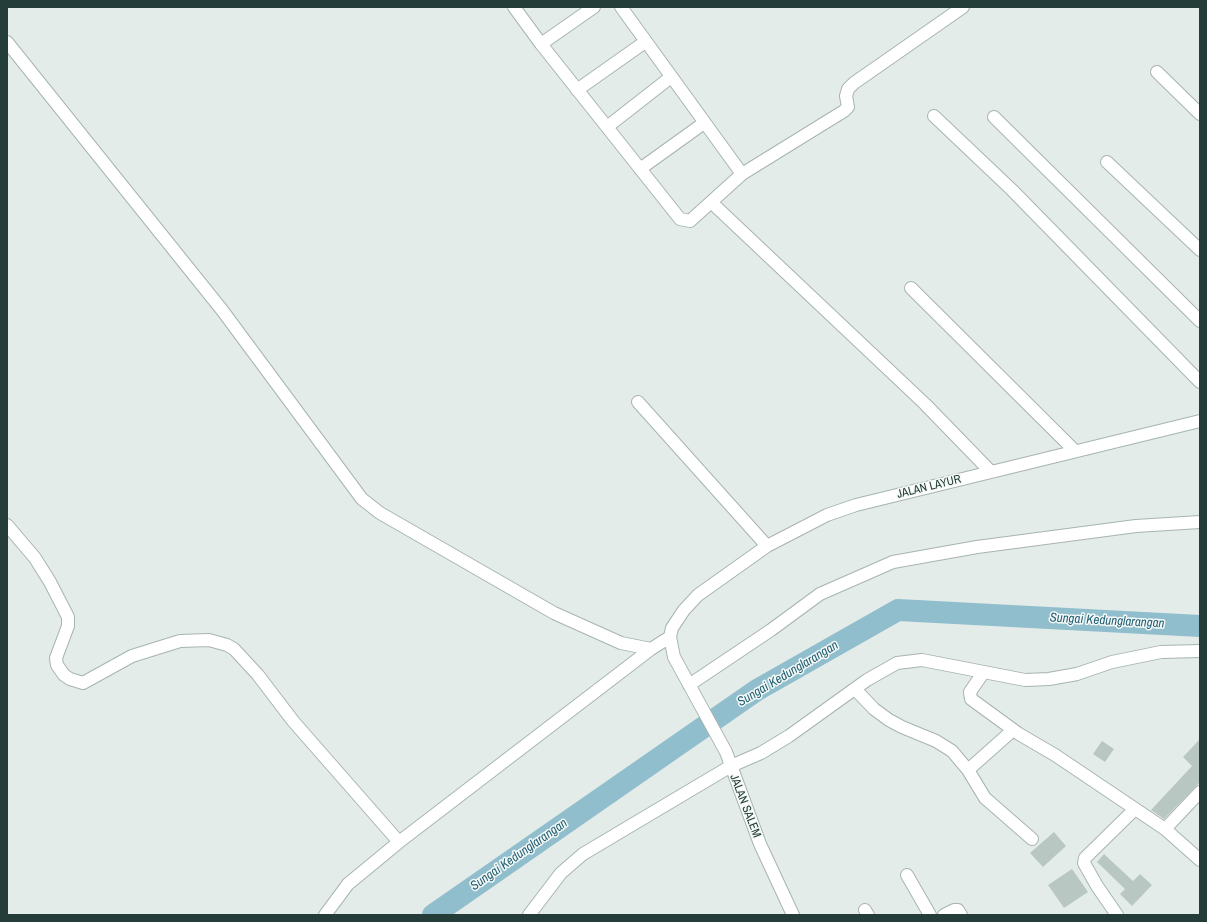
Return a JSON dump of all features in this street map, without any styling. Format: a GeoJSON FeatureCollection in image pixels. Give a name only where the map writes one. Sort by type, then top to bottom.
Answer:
{"type":"FeatureCollection","features":[{"type":"Feature","properties":{"kind":"street"},"geometry":{"type":"LineString","coordinates":[[514,7],[577,90],[680,219],[684,221],[690,221],[742,174],[844,111],[848,107],[846,96],[848,89],[854,83],[963,7]]}},
{"type":"Feature","properties":{"kind":"street"},"geometry":{"type":"LineString","coordinates":[[541,44],[594,7]]}},
{"type":"Feature","properties":{"kind":"street"},"geometry":{"type":"LineString","coordinates":[[620,7],[742,174]]}},
{"type":"Feature","properties":{"kind":"street"},"geometry":{"type":"LineString","coordinates":[[7,42],[222,310],[362,499],[380,513],[554,613],[621,643],[651,649]]}},
{"type":"Feature","properties":{"kind":"street"},"geometry":{"type":"LineString","coordinates":[[577,90],[645,42]]}},
{"type":"Feature","properties":{"kind":"street"},"geometry":{"type":"LineString","coordinates":[[1157,72],[1200,114]]}},
{"type":"Feature","properties":{"kind":"street"},"geometry":{"type":"LineString","coordinates":[[607,127],[670,77]]}},
{"type":"Feature","properties":{"kind":"street"},"geometry":{"type":"LineString","coordinates":[[934,116],[1012,190],[1200,382]]}},
{"type":"Feature","properties":{"kind":"street"},"geometry":{"type":"LineString","coordinates":[[994,117],[1200,321]]}},
{"type":"Feature","properties":{"kind":"street"},"geometry":{"type":"LineString","coordinates":[[640,168],[704,123]]}},
{"type":"Feature","properties":{"kind":"street"},"geometry":{"type":"LineString","coordinates":[[1107,162],[1200,250]]}},
{"type":"Feature","properties":{"kind":"street"},"geometry":{"type":"LineString","coordinates":[[711,202],[925,404],[991,472]]}},
{"type":"Feature","properties":{"kind":"street"},"geometry":{"type":"LineString","coordinates":[[911,288],[1075,451]]}},
{"type":"Feature","properties":{"kind":"street"},"geometry":{"type":"LineString","coordinates":[[638,402],[767,546]]}},
{"type":"Feature","properties":{"kind":"street","name":"JALAN LAYUR"},"geometry":{"type":"LineString","coordinates":[[670,637],[672,628],[684,610],[698,596],[767,546],[806,525],[856,505],[1200,421]]}},
{"type":"Feature","properties":{"kind":"street"},"geometry":{"type":"LineString","coordinates":[[689,685],[771,630],[820,594],[893,562],[977,547],[1129,527],[1200,522]]}},
{"type":"Feature","properties":{"kind":"street"},"geometry":{"type":"LineString","coordinates":[[7,525],[35,558],[50,582],[68,617],[68,626],[56,658],[57,664],[64,675],[70,679],[83,683],[132,656],[180,641],[209,640],[227,645],[234,649],[258,675],[293,721],[399,842]]}},
{"type":"Feature","properties":{"kind":"street"},"geometry":{"type":"LineString","coordinates":[[325,915],[348,884],[399,842],[651,649],[670,637]]}},
{"type":"Feature","properties":{"kind":"street","name":"JALAN SALEM"},"geometry":{"type":"LineString","coordinates":[[670,637],[674,657],[726,752],[760,844],[793,915]]}},
{"type":"Feature","properties":{"kind":"street"},"geometry":{"type":"LineString","coordinates":[[529,915],[561,873],[583,854],[730,766],[761,753],[789,736],[855,689],[897,663],[922,660],[1025,680],[1049,679],[1077,674],[1112,662],[1161,652],[1200,651]]}},
{"type":"Feature","properties":{"kind":"street"},"geometry":{"type":"LineString","coordinates":[[983,673],[970,692],[971,699],[1013,730],[1055,755],[1165,829],[1200,860]]}},
{"type":"Feature","properties":{"kind":"street"},"geometry":{"type":"LineString","coordinates":[[855,689],[874,710],[889,720],[902,728],[936,741],[952,751],[968,770],[985,798],[1032,839]]}},
{"type":"Feature","properties":{"kind":"street"},"geometry":{"type":"LineString","coordinates":[[968,770],[1013,730]]}},
{"type":"Feature","properties":{"kind":"street"},"geometry":{"type":"LineString","coordinates":[[1165,829],[1200,792]]}},
{"type":"Feature","properties":{"kind":"street"},"geometry":{"type":"LineString","coordinates":[[1117,915],[1097,886],[1084,863],[1085,858],[1135,810]]}},
{"type":"Feature","properties":{"kind":"street"},"geometry":{"type":"LineString","coordinates":[[907,875],[930,915]]}},
{"type":"Feature","properties":{"kind":"street"},"geometry":{"type":"LineString","coordinates":[[944,915],[954,910],[958,910],[961,915]]}},
{"type":"Feature","properties":{"kind":"building"},"geometry":{"type":"Polygon","coordinates":[[[1200,739],[1200,782],[1164,819],[1151,810],[1192,766],[1183,757],[1200,739]]]}},
{"type":"Feature","properties":{"kind":"building"},"geometry":{"type":"Polygon","coordinates":[[[1102,741],[1114,749],[1105,762],[1093,754],[1102,741]]]}},
{"type":"Feature","properties":{"kind":"building"},"geometry":{"type":"Polygon","coordinates":[[[1054,832],[1066,846],[1043,867],[1030,853],[1054,832]]]}},
{"type":"Feature","properties":{"kind":"building"},"geometry":{"type":"Polygon","coordinates":[[[1104,854],[1133,881],[1140,874],[1152,885],[1132,906],[1120,894],[1125,889],[1097,862],[1104,854]]]}},
{"type":"Feature","properties":{"kind":"building"},"geometry":{"type":"Polygon","coordinates":[[[1072,869],[1088,892],[1064,908],[1048,885],[1072,869]]]}},
{"type":"Feature","properties":{"kind":"waterway","name":"Sungai Kedunglarangan"},"geometry":{"type":"LineString","coordinates":[[433,915],[757,690],[898,610],[1200,626]]}}]}
